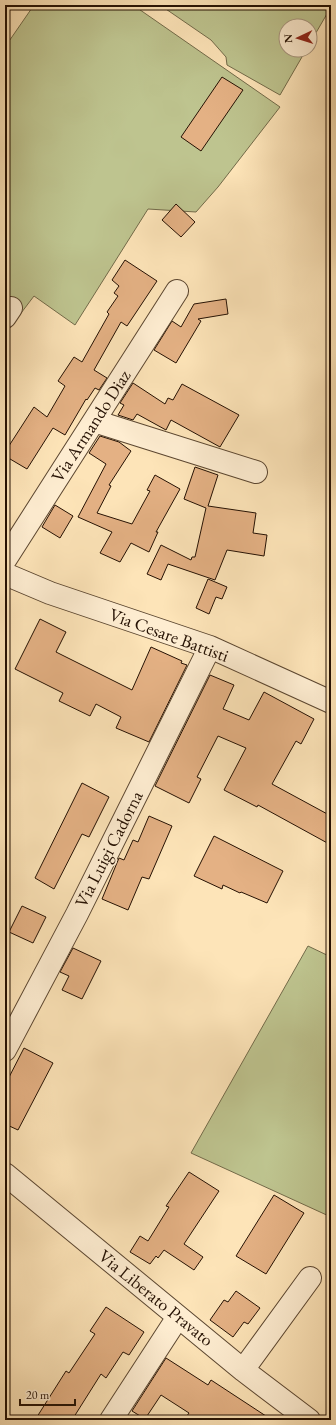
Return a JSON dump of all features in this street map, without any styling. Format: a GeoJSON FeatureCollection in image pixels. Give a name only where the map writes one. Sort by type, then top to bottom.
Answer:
{"type":"FeatureCollection","features":[{"type":"Feature","properties":{"kind":"street","name":"Via Armando Diaz"},"geometry":{"type":"LineString","coordinates":[[5,560],[177,291]]}},
{"type":"Feature","properties":{"kind":"street"},"geometry":{"type":"LineString","coordinates":[[94,421],[256,472]]}},
{"type":"Feature","properties":{"kind":"street","name":"Via Cesare Battisti"},"geometry":{"type":"LineString","coordinates":[[5,574],[50,593],[210,647],[331,702]]}},
{"type":"Feature","properties":{"kind":"street","name":"Via Luigi Cadorna"},"geometry":{"type":"LineString","coordinates":[[5,1050],[76,914],[210,647]]}},
{"type":"Feature","properties":{"kind":"street","name":"Via Liberato Pravato"},"geometry":{"type":"LineString","coordinates":[[5,1174],[243,1370],[309,1420]]}},
{"type":"Feature","properties":{"kind":"street"},"geometry":{"type":"LineString","coordinates":[[243,1370],[310,1278]]}},
{"type":"Feature","properties":{"kind":"street"},"geometry":{"type":"LineString","coordinates":[[111,1420],[178,1317]]}},
{"type":"Feature","properties":{"kind":"green space"},"geometry":{"type":"Polygon","coordinates":[[[34,5],[133,5],[280,107],[218,187],[196,212],[148,209],[75,325],[34,296],[12,325],[5,320],[5,47],[34,5]]]}},
{"type":"Feature","properties":{"kind":"green space"},"geometry":{"type":"Polygon","coordinates":[[[160,5],[331,5],[318,29],[318,18],[278,18],[278,58],[301,58],[280,95],[227,65],[226,57],[211,40],[160,5]]]}},
{"type":"Feature","properties":{"kind":"green space"},"geometry":{"type":"Polygon","coordinates":[[[308,946],[331,957],[331,1217],[191,1153],[308,946]]]}},
{"type":"Feature","properties":{"kind":"building"},"geometry":{"type":"Polygon","coordinates":[[[222,77],[243,90],[201,151],[181,137],[222,77]]]}},
{"type":"Feature","properties":{"kind":"building"},"geometry":{"type":"Polygon","coordinates":[[[176,204],[195,222],[181,237],[162,220],[176,204]]]}},
{"type":"Feature","properties":{"kind":"building"},"geometry":{"type":"Polygon","coordinates":[[[125,260],[157,281],[127,326],[121,322],[94,370],[107,378],[99,390],[95,388],[87,400],[86,399],[65,435],[53,428],[27,469],[5,456],[5,452],[34,407],[47,417],[65,386],[58,381],[74,357],[82,362],[109,314],[107,312],[118,296],[114,293],[119,286],[112,280],[125,260]]]}},
{"type":"Feature","properties":{"kind":"building"},"geometry":{"type":"Polygon","coordinates":[[[226,299],[228,314],[198,319],[201,321],[176,363],[154,350],[172,321],[181,327],[194,304],[226,299]]]}},
{"type":"Feature","properties":{"kind":"building"},"geometry":{"type":"Polygon","coordinates":[[[133,383],[165,404],[168,398],[173,400],[182,384],[239,415],[220,447],[171,420],[166,430],[137,414],[133,420],[118,415],[124,405],[120,403],[133,383]]]}},
{"type":"Feature","properties":{"kind":"building"},"geometry":{"type":"Polygon","coordinates":[[[100,436],[119,442],[131,451],[109,485],[111,486],[97,513],[132,524],[150,491],[147,490],[155,475],[180,489],[156,532],[158,532],[149,552],[131,543],[120,562],[100,553],[112,532],[78,517],[106,464],[89,453],[100,436]]]}},
{"type":"Feature","properties":{"kind":"building"},"geometry":{"type":"Polygon","coordinates":[[[195,467],[218,475],[208,506],[256,513],[253,533],[267,535],[264,556],[227,550],[215,580],[168,564],[161,580],[147,574],[161,545],[191,560],[192,557],[195,557],[206,508],[184,499],[195,467]]]}},
{"type":"Feature","properties":{"kind":"building"},"geometry":{"type":"Polygon","coordinates":[[[55,505],[73,516],[60,538],[42,527],[55,505]]]}},
{"type":"Feature","properties":{"kind":"building"},"geometry":{"type":"Polygon","coordinates":[[[208,579],[227,587],[222,599],[216,597],[209,614],[196,608],[208,579]]]}},
{"type":"Feature","properties":{"kind":"building"},"geometry":{"type":"Polygon","coordinates":[[[40,619],[66,632],[56,652],[132,690],[151,647],[182,661],[181,663],[187,665],[149,742],[116,728],[121,717],[96,704],[90,716],[59,701],[63,693],[15,669],[40,619]]]}},
{"type":"Feature","properties":{"kind":"building"},"geometry":{"type":"Polygon","coordinates":[[[210,675],[234,685],[223,709],[249,720],[264,692],[314,719],[301,744],[296,741],[272,784],[331,816],[331,845],[258,805],[257,807],[224,790],[246,748],[218,736],[197,777],[201,779],[189,803],[155,786],[210,675]]]}},
{"type":"Feature","properties":{"kind":"building"},"geometry":{"type":"Polygon","coordinates":[[[82,783],[109,797],[89,837],[82,834],[54,889],[35,878],[82,783]]]}},
{"type":"Feature","properties":{"kind":"building"},"geometry":{"type":"Polygon","coordinates":[[[149,816],[172,826],[149,879],[142,877],[128,910],[102,899],[119,858],[124,860],[133,840],[138,842],[149,816]]]}},
{"type":"Feature","properties":{"kind":"building"},"geometry":{"type":"Polygon","coordinates":[[[214,836],[283,871],[267,903],[223,885],[222,889],[194,876],[214,836]]]}},
{"type":"Feature","properties":{"kind":"building"},"geometry":{"type":"Polygon","coordinates":[[[22,906],[46,917],[33,943],[9,932],[22,906]]]}},
{"type":"Feature","properties":{"kind":"building"},"geometry":{"type":"Polygon","coordinates":[[[73,948],[101,961],[82,999],[62,990],[69,976],[60,972],[73,948]]]}},
{"type":"Feature","properties":{"kind":"building"},"geometry":{"type":"Polygon","coordinates":[[[24,1048],[53,1063],[18,1130],[5,1124],[5,1085],[24,1048]]]}},
{"type":"Feature","properties":{"kind":"building"},"geometry":{"type":"Polygon","coordinates":[[[189,1172],[219,1191],[184,1244],[203,1257],[194,1270],[164,1250],[158,1258],[156,1256],[150,1264],[130,1252],[140,1236],[148,1241],[169,1207],[166,1206],[189,1172]]]}},
{"type":"Feature","properties":{"kind":"building"},"geometry":{"type":"Polygon","coordinates":[[[274,1195],[304,1213],[266,1274],[236,1256],[274,1195]]]}},
{"type":"Feature","properties":{"kind":"building"},"geometry":{"type":"Polygon","coordinates":[[[236,1291],[260,1308],[248,1324],[244,1322],[233,1337],[210,1320],[224,1300],[228,1302],[236,1291]]]}},
{"type":"Feature","properties":{"kind":"building"},"geometry":{"type":"Polygon","coordinates":[[[106,1307],[144,1332],[129,1355],[123,1352],[106,1378],[101,1374],[72,1420],[35,1420],[66,1371],[69,1373],[95,1334],[90,1331],[106,1307]]]}},
{"type":"Feature","properties":{"kind":"building"},"geometry":{"type":"Polygon","coordinates":[[[166,1358],[208,1385],[211,1380],[272,1420],[184,1420],[189,1413],[161,1395],[145,1419],[132,1411],[166,1358]]]}}]}
